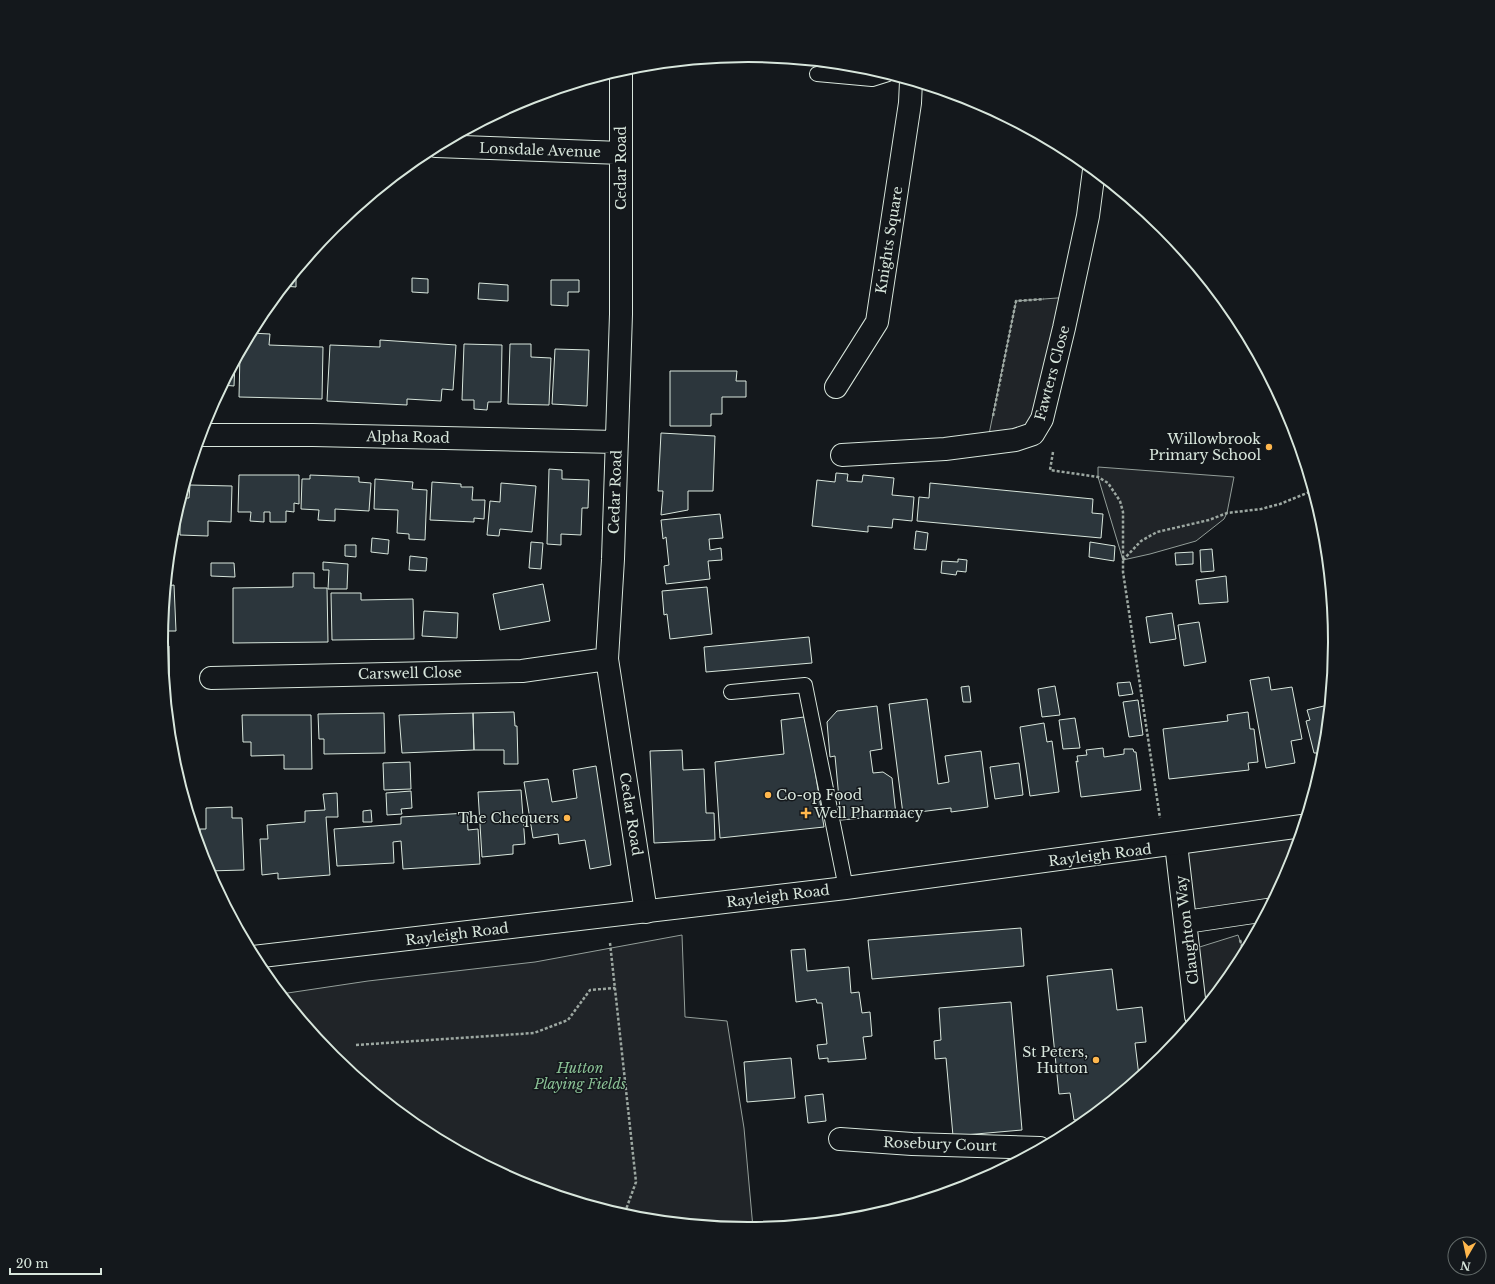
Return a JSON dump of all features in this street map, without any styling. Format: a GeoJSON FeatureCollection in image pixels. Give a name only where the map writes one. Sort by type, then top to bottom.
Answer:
{"type":"FeatureCollection","features":[{"type":"Feature","properties":{"kind":"street","name":"Cedar Road"},"geometry":{"type":"LineString","coordinates":[[621,76],[621,314],[607,659],[646,912]]}},
{"type":"Feature","properties":{"kind":"street","name":"Knights Square"},"geometry":{"type":"LineString","coordinates":[[836,387],[877,322],[910,103],[911,86]]}},
{"type":"Feature","properties":{"kind":"street","name":"Lonsdale Avenue"},"geometry":{"type":"LineString","coordinates":[[447,146],[621,153]]}},
{"type":"Feature","properties":{"kind":"street","name":"Fawters Close"},"geometry":{"type":"LineString","coordinates":[[842,454],[945,449],[1015,440],[1033,434],[1042,419],[1071,297],[1088,216],[1093,176]]}},
{"type":"Feature","properties":{"kind":"street","name":"Alpha Road"},"geometry":{"type":"LineString","coordinates":[[206,435],[313,435],[616,442]]}},
{"type":"Feature","properties":{"kind":"street","name":"Carswell Close"},"geometry":{"type":"LineString","coordinates":[[211,678],[522,671],[607,659]]}},
{"type":"Feature","properties":{"kind":"street","name":"Rayleigh Road"},"geometry":{"type":"LineString","coordinates":[[260,956],[846,888],[1297,827]]}},
{"type":"Feature","properties":{"kind":"street","name":"Claughton Way"},"geometry":{"type":"LineString","coordinates":[[1170,845],[1186,922],[1195,1010]]}},
{"type":"Feature","properties":{"kind":"street"},"geometry":{"type":"LineString","coordinates":[[1186,922],[1262,911]]}},
{"type":"Feature","properties":{"kind":"street","name":"Rosebury Court"},"geometry":{"type":"LineString","coordinates":[[840,1139],[912,1144],[1030,1148]]}},
{"type":"Feature","properties":{"kind":"lane"},"geometry":{"type":"LineString","coordinates":[[817,74],[872,79],[878,77]]}},
{"type":"Feature","properties":{"kind":"lane"},"geometry":{"type":"LineString","coordinates":[[731,692],[805,685],[846,888]]}},
{"type":"Feature","properties":{"kind":"path"},"geometry":{"type":"LineString","coordinates":[[987,444],[1016,301],[1071,297]]}},
{"type":"Feature","properties":{"kind":"path"},"geometry":{"type":"LineString","coordinates":[[1033,434],[1054,446],[1050,470],[1098,477],[1108,483],[1120,501],[1123,512],[1123,572],[1170,845]]}},
{"type":"Feature","properties":{"kind":"path"},"geometry":{"type":"LineString","coordinates":[[1123,560],[1142,541],[1157,532],[1210,520],[1227,513],[1261,509],[1280,504],[1308,493]]}},
{"type":"Feature","properties":{"kind":"path"},"geometry":{"type":"LineString","coordinates":[[607,916],[636,1182],[626,1209]]}},
{"type":"Feature","properties":{"kind":"path"},"geometry":{"type":"LineString","coordinates":[[356,1045],[534,1033],[568,1020],[590,990],[615,988]]}},
{"type":"Feature","properties":{"kind":"green space"},"geometry":{"type":"Polygon","coordinates":[[[1071,297],[1042,419],[987,444],[1016,301],[1071,297]]]}},
{"type":"Feature","properties":{"kind":"green space"},"geometry":{"type":"Polygon","coordinates":[[[1098,467],[1234,477],[1227,513],[1224,519],[1196,541],[1123,560],[1098,477],[1098,467]]]}},
{"type":"Feature","properties":{"kind":"green space"},"geometry":{"type":"Polygon","coordinates":[[[1297,827],[1283,864],[1262,911],[1186,922],[1176,844],[1297,827]]]}},
{"type":"Feature","properties":{"kind":"green space","name":"Hutton Playing Fields"},"geometry":{"type":"Polygon","coordinates":[[[682,935],[685,1017],[727,1021],[744,1128],[752,1222],[710,1221],[634,1211],[561,1191],[526,1178],[491,1162],[457,1144],[394,1102],[337,1052],[286,993],[368,981],[535,962],[682,935]]]}},
{"type":"Feature","properties":{"kind":"green space"},"geometry":{"type":"Polygon","coordinates":[[[1238,935],[1242,945],[1208,995],[1195,1010],[1190,950],[1238,935]]]}},
{"type":"Feature","properties":{"kind":"building"},"geometry":{"type":"Polygon","coordinates":[[[296,278],[296,287],[289,286],[296,278]]]}},
{"type":"Feature","properties":{"kind":"building"},"geometry":{"type":"Polygon","coordinates":[[[412,278],[428,279],[428,293],[412,292],[412,278]]]}},
{"type":"Feature","properties":{"kind":"building"},"geometry":{"type":"Polygon","coordinates":[[[551,280],[579,280],[579,292],[568,292],[568,306],[551,305],[551,280]]]}},
{"type":"Feature","properties":{"kind":"building"},"geometry":{"type":"Polygon","coordinates":[[[479,283],[508,285],[508,301],[478,299],[479,283]]]}},
{"type":"Feature","properties":{"kind":"building"},"geometry":{"type":"Polygon","coordinates":[[[257,333],[270,334],[269,345],[323,347],[322,399],[239,397],[240,362],[257,333]]]}},
{"type":"Feature","properties":{"kind":"building"},"geometry":{"type":"Polygon","coordinates":[[[380,340],[456,345],[453,390],[442,389],[441,401],[407,399],[407,405],[327,401],[330,345],[380,347],[380,340]]]}},
{"type":"Feature","properties":{"kind":"building"},"geometry":{"type":"Polygon","coordinates":[[[464,344],[502,345],[501,402],[488,402],[487,410],[474,409],[474,400],[462,400],[464,344]]]}},
{"type":"Feature","properties":{"kind":"building"},"geometry":{"type":"Polygon","coordinates":[[[510,344],[531,344],[531,357],[551,358],[549,405],[508,404],[510,344]]]}},
{"type":"Feature","properties":{"kind":"building"},"geometry":{"type":"Polygon","coordinates":[[[555,349],[589,350],[587,406],[552,404],[555,349]]]}},
{"type":"Feature","properties":{"kind":"building"},"geometry":{"type":"Polygon","coordinates":[[[235,371],[234,386],[227,385],[235,371]]]}},
{"type":"Feature","properties":{"kind":"building"},"geometry":{"type":"Polygon","coordinates":[[[670,371],[737,371],[736,381],[746,381],[746,397],[722,397],[722,414],[711,414],[711,426],[670,426],[670,371]]]}},
{"type":"Feature","properties":{"kind":"building"},"geometry":{"type":"Polygon","coordinates":[[[661,433],[715,436],[713,491],[688,491],[688,510],[661,515],[663,491],[658,491],[661,433]]]}},
{"type":"Feature","properties":{"kind":"building"},"geometry":{"type":"Polygon","coordinates":[[[549,469],[562,470],[562,479],[589,480],[588,508],[582,508],[581,535],[561,534],[561,545],[547,544],[549,469]]]}},
{"type":"Feature","properties":{"kind":"building"},"geometry":{"type":"Polygon","coordinates":[[[836,473],[848,474],[847,481],[862,482],[863,475],[894,478],[892,495],[914,497],[912,521],[893,519],[892,528],[868,526],[868,532],[812,526],[817,480],[835,482],[836,473]]]}},
{"type":"Feature","properties":{"kind":"building"},"geometry":{"type":"Polygon","coordinates":[[[239,475],[299,475],[299,504],[294,503],[294,512],[286,511],[286,522],[270,522],[270,512],[264,512],[264,522],[250,521],[251,512],[238,512],[239,475]]]}},
{"type":"Feature","properties":{"kind":"building"},"geometry":{"type":"Polygon","coordinates":[[[310,475],[359,477],[359,482],[371,483],[369,511],[335,509],[335,521],[318,520],[319,510],[301,509],[302,479],[310,479],[310,475]]]}},
{"type":"Feature","properties":{"kind":"building"},"geometry":{"type":"Polygon","coordinates":[[[375,479],[413,482],[412,489],[427,490],[425,540],[409,539],[409,534],[397,533],[398,510],[374,509],[375,479]]]}},
{"type":"Feature","properties":{"kind":"building"},"geometry":{"type":"Polygon","coordinates":[[[432,482],[461,484],[461,487],[473,487],[472,500],[485,500],[484,519],[474,518],[474,522],[430,520],[432,482]]]}},
{"type":"Feature","properties":{"kind":"building"},"geometry":{"type":"Polygon","coordinates":[[[501,483],[536,486],[532,532],[500,529],[499,536],[487,535],[490,501],[500,502],[501,483]]]}},
{"type":"Feature","properties":{"kind":"building"},"geometry":{"type":"Polygon","coordinates":[[[930,483],[1093,499],[1092,513],[1103,514],[1101,538],[917,521],[919,497],[929,498],[930,483]]]}},
{"type":"Feature","properties":{"kind":"building"},"geometry":{"type":"Polygon","coordinates":[[[190,485],[232,486],[231,522],[208,521],[208,536],[180,535],[180,524],[186,498],[189,498],[190,485]]]}},
{"type":"Feature","properties":{"kind":"building"},"geometry":{"type":"Polygon","coordinates":[[[720,514],[723,538],[709,539],[710,550],[721,548],[722,560],[708,561],[710,579],[666,584],[664,566],[669,565],[666,537],[663,539],[661,520],[720,514]]]}},
{"type":"Feature","properties":{"kind":"building"},"geometry":{"type":"Polygon","coordinates":[[[916,531],[928,533],[926,550],[914,549],[916,531]]]}},
{"type":"Feature","properties":{"kind":"building"},"geometry":{"type":"Polygon","coordinates":[[[372,538],[389,540],[388,554],[371,552],[372,538]]]}},
{"type":"Feature","properties":{"kind":"building"},"geometry":{"type":"Polygon","coordinates":[[[531,542],[543,543],[541,569],[529,568],[531,542]]]}},
{"type":"Feature","properties":{"kind":"building"},"geometry":{"type":"Polygon","coordinates":[[[1090,542],[1115,546],[1114,561],[1089,557],[1090,542]]]}},
{"type":"Feature","properties":{"kind":"building"},"geometry":{"type":"Polygon","coordinates":[[[345,545],[356,545],[356,557],[345,556],[345,545]]]}},
{"type":"Feature","properties":{"kind":"building"},"geometry":{"type":"Polygon","coordinates":[[[1212,549],[1214,571],[1201,572],[1200,550],[1212,549]]]}},
{"type":"Feature","properties":{"kind":"building"},"geometry":{"type":"Polygon","coordinates":[[[1193,552],[1193,564],[1176,565],[1175,553],[1193,552]]]}},
{"type":"Feature","properties":{"kind":"building"},"geometry":{"type":"Polygon","coordinates":[[[410,556],[427,558],[426,571],[409,570],[410,556]]]}},
{"type":"Feature","properties":{"kind":"building"},"geometry":{"type":"Polygon","coordinates":[[[958,559],[967,560],[966,572],[957,571],[956,575],[941,573],[942,561],[958,562],[958,559]]]}},
{"type":"Feature","properties":{"kind":"building"},"geometry":{"type":"Polygon","coordinates":[[[323,562],[348,564],[347,589],[328,589],[329,570],[323,570],[323,562]]]}},
{"type":"Feature","properties":{"kind":"building"},"geometry":{"type":"Polygon","coordinates":[[[211,563],[234,563],[235,577],[211,576],[211,563]]]}},
{"type":"Feature","properties":{"kind":"building"},"geometry":{"type":"Polygon","coordinates":[[[293,573],[314,573],[314,588],[327,588],[328,642],[233,643],[233,588],[293,587],[293,573]]]}},
{"type":"Feature","properties":{"kind":"building"},"geometry":{"type":"Polygon","coordinates":[[[1226,576],[1228,602],[1199,604],[1196,580],[1226,576]]]}},
{"type":"Feature","properties":{"kind":"building"},"geometry":{"type":"Polygon","coordinates":[[[543,584],[550,621],[500,630],[493,594],[543,584]]]}},
{"type":"Feature","properties":{"kind":"building"},"geometry":{"type":"Polygon","coordinates":[[[170,585],[174,585],[176,631],[168,631],[170,585]]]}},
{"type":"Feature","properties":{"kind":"building"},"geometry":{"type":"Polygon","coordinates":[[[707,587],[712,634],[670,639],[667,614],[664,615],[662,591],[707,587]]]}},
{"type":"Feature","properties":{"kind":"building"},"geometry":{"type":"Polygon","coordinates":[[[331,593],[361,593],[361,600],[413,599],[414,639],[332,640],[331,593]]]}},
{"type":"Feature","properties":{"kind":"building"},"geometry":{"type":"Polygon","coordinates":[[[424,611],[458,613],[457,638],[422,636],[424,611]]]}},
{"type":"Feature","properties":{"kind":"building"},"geometry":{"type":"Polygon","coordinates":[[[1172,613],[1176,639],[1150,643],[1146,617],[1172,613]]]}},
{"type":"Feature","properties":{"kind":"building"},"geometry":{"type":"Polygon","coordinates":[[[1199,622],[1206,662],[1184,666],[1178,625],[1199,622]]]}},
{"type":"Feature","properties":{"kind":"building"},"geometry":{"type":"Polygon","coordinates":[[[809,637],[812,663],[706,672],[704,647],[809,637]]]}},
{"type":"Feature","properties":{"kind":"building"},"geometry":{"type":"Polygon","coordinates":[[[168,646],[169,646],[170,688],[168,646]]]}},
{"type":"Feature","properties":{"kind":"building"},"geometry":{"type":"Polygon","coordinates":[[[1269,677],[1271,690],[1292,687],[1302,739],[1291,741],[1295,763],[1266,768],[1250,680],[1269,677]]]}},
{"type":"Feature","properties":{"kind":"building"},"geometry":{"type":"Polygon","coordinates":[[[1130,682],[1133,694],[1119,696],[1117,683],[1130,682]]]}},
{"type":"Feature","properties":{"kind":"building"},"geometry":{"type":"Polygon","coordinates":[[[969,686],[971,702],[963,702],[961,687],[969,686]]]}},
{"type":"Feature","properties":{"kind":"building"},"geometry":{"type":"Polygon","coordinates":[[[1055,686],[1060,715],[1042,717],[1038,689],[1055,686]]]}},
{"type":"Feature","properties":{"kind":"building"},"geometry":{"type":"Polygon","coordinates":[[[927,699],[938,784],[949,782],[945,756],[981,751],[988,807],[951,812],[951,808],[903,814],[889,704],[927,699]]]}},
{"type":"Feature","properties":{"kind":"building"},"geometry":{"type":"Polygon","coordinates":[[[1138,700],[1143,735],[1129,737],[1123,702],[1138,700]]]}},
{"type":"Feature","properties":{"kind":"building"},"geometry":{"type":"Polygon","coordinates":[[[877,706],[882,749],[870,751],[873,773],[883,772],[892,778],[896,815],[841,820],[835,756],[830,757],[827,722],[837,711],[877,706]]]}},
{"type":"Feature","properties":{"kind":"building"},"geometry":{"type":"Polygon","coordinates":[[[1324,706],[1316,753],[1314,753],[1306,721],[1310,720],[1307,710],[1324,706]]]}},
{"type":"Feature","properties":{"kind":"building"},"geometry":{"type":"Polygon","coordinates":[[[514,712],[515,726],[517,726],[518,764],[504,764],[504,750],[474,750],[473,713],[514,712]]]}},
{"type":"Feature","properties":{"kind":"building"},"geometry":{"type":"Polygon","coordinates":[[[1248,712],[1250,729],[1254,729],[1258,762],[1248,763],[1249,770],[1169,779],[1163,729],[1228,721],[1227,715],[1248,712]]]}},
{"type":"Feature","properties":{"kind":"building"},"geometry":{"type":"Polygon","coordinates":[[[384,713],[385,753],[324,754],[324,739],[319,739],[318,714],[384,713]]]}},
{"type":"Feature","properties":{"kind":"building"},"geometry":{"type":"Polygon","coordinates":[[[473,713],[474,750],[402,753],[399,715],[473,713]]]}},
{"type":"Feature","properties":{"kind":"building"},"geometry":{"type":"Polygon","coordinates":[[[242,715],[311,715],[312,769],[284,769],[284,755],[251,756],[251,742],[243,742],[242,715]]]}},
{"type":"Feature","properties":{"kind":"building","name":"Co-op Food"},"geometry":{"type":"Polygon","coordinates":[[[804,717],[812,752],[824,827],[720,838],[715,762],[784,754],[781,720],[804,717]]]}},
{"type":"Feature","properties":{"kind":"building"},"geometry":{"type":"Polygon","coordinates":[[[1075,718],[1080,748],[1063,749],[1059,720],[1075,718]]]}},
{"type":"Feature","properties":{"kind":"building"},"geometry":{"type":"Polygon","coordinates":[[[1044,723],[1047,742],[1052,741],[1059,792],[1030,796],[1020,727],[1044,723]]]}},
{"type":"Feature","properties":{"kind":"building"},"geometry":{"type":"Polygon","coordinates":[[[1103,748],[1104,757],[1124,754],[1124,749],[1133,749],[1134,752],[1136,752],[1141,790],[1081,797],[1076,761],[1078,762],[1077,756],[1087,755],[1086,750],[1103,748]]]}},
{"type":"Feature","properties":{"kind":"building"},"geometry":{"type":"Polygon","coordinates":[[[682,750],[683,770],[704,769],[706,813],[714,813],[715,840],[654,843],[650,751],[682,750]]]}},
{"type":"Feature","properties":{"kind":"building"},"geometry":{"type":"Polygon","coordinates":[[[410,762],[411,789],[384,790],[383,763],[410,762]]]}},
{"type":"Feature","properties":{"kind":"building"},"geometry":{"type":"Polygon","coordinates":[[[1019,763],[1023,795],[995,799],[990,767],[1019,763]]]}},
{"type":"Feature","properties":{"kind":"building","name":"The Chequers"},"geometry":{"type":"Polygon","coordinates":[[[596,766],[611,865],[590,869],[585,840],[559,844],[558,834],[533,838],[524,782],[548,779],[552,802],[577,798],[573,770],[596,766]]]}},
{"type":"Feature","properties":{"kind":"building"},"geometry":{"type":"Polygon","coordinates":[[[521,790],[525,844],[513,845],[513,854],[482,857],[478,792],[521,790]]]}},
{"type":"Feature","properties":{"kind":"building"},"geometry":{"type":"Polygon","coordinates":[[[411,791],[412,808],[401,809],[402,814],[387,815],[386,793],[411,791]]]}},
{"type":"Feature","properties":{"kind":"building"},"geometry":{"type":"Polygon","coordinates":[[[337,793],[338,817],[326,817],[330,875],[278,879],[278,873],[262,875],[260,839],[268,839],[267,825],[305,822],[305,811],[325,810],[323,794],[337,793]]]}},
{"type":"Feature","properties":{"kind":"building"},"geometry":{"type":"Polygon","coordinates":[[[232,807],[232,818],[242,818],[244,870],[215,871],[200,834],[200,829],[206,829],[206,808],[232,807]]]}},
{"type":"Feature","properties":{"kind":"building"},"geometry":{"type":"Polygon","coordinates":[[[371,810],[372,822],[363,822],[363,811],[371,810]]]}},
{"type":"Feature","properties":{"kind":"building"},"geometry":{"type":"Polygon","coordinates":[[[467,813],[468,830],[478,829],[480,864],[403,869],[401,841],[393,842],[394,863],[337,866],[334,829],[401,824],[401,817],[467,813]]]}},
{"type":"Feature","properties":{"kind":"building"},"geometry":{"type":"Polygon","coordinates":[[[1021,928],[1024,966],[872,979],[868,940],[1021,928]]]}},
{"type":"Feature","properties":{"kind":"building"},"geometry":{"type":"Polygon","coordinates":[[[805,949],[807,971],[849,967],[851,993],[859,992],[862,1013],[870,1012],[872,1036],[863,1037],[866,1059],[828,1062],[828,1058],[819,1059],[817,1045],[827,1044],[822,1003],[817,1003],[816,999],[796,1002],[791,950],[805,949]]]}},
{"type":"Feature","properties":{"kind":"building","name":"St Peters, Hutton"},"geometry":{"type":"Polygon","coordinates":[[[1112,969],[1117,1010],[1142,1007],[1146,1042],[1135,1043],[1138,1070],[1101,1102],[1076,1120],[1074,1120],[1070,1093],[1059,1094],[1047,976],[1112,969]]]}},
{"type":"Feature","properties":{"kind":"building"},"geometry":{"type":"Polygon","coordinates":[[[1011,1002],[1022,1130],[953,1136],[946,1058],[935,1059],[934,1041],[941,1040],[939,1008],[1011,1002]]]}},
{"type":"Feature","properties":{"kind":"building"},"geometry":{"type":"Polygon","coordinates":[[[791,1058],[795,1098],[747,1102],[744,1062],[791,1058]]]}},
{"type":"Feature","properties":{"kind":"building"},"geometry":{"type":"Polygon","coordinates":[[[823,1094],[826,1121],[808,1123],[805,1096],[823,1094]]]}},
{"type":"Feature","properties":{"kind":"place","name":"Willowbrook Primary School"},"geometry":{"type":"Point","coordinates":[1269,447]}},
{"type":"Feature","properties":{"kind":"place","name":"Co-op Food"},"geometry":{"type":"Point","coordinates":[768,795]}},
{"type":"Feature","properties":{"kind":"place","name":"Well Pharmacy"},"geometry":{"type":"Point","coordinates":[806,813]}},
{"type":"Feature","properties":{"kind":"place","name":"The Chequers"},"geometry":{"type":"Point","coordinates":[567,818]}},
{"type":"Feature","properties":{"kind":"place","name":"St Peters, Hutton"},"geometry":{"type":"Point","coordinates":[1096,1060]}}]}
